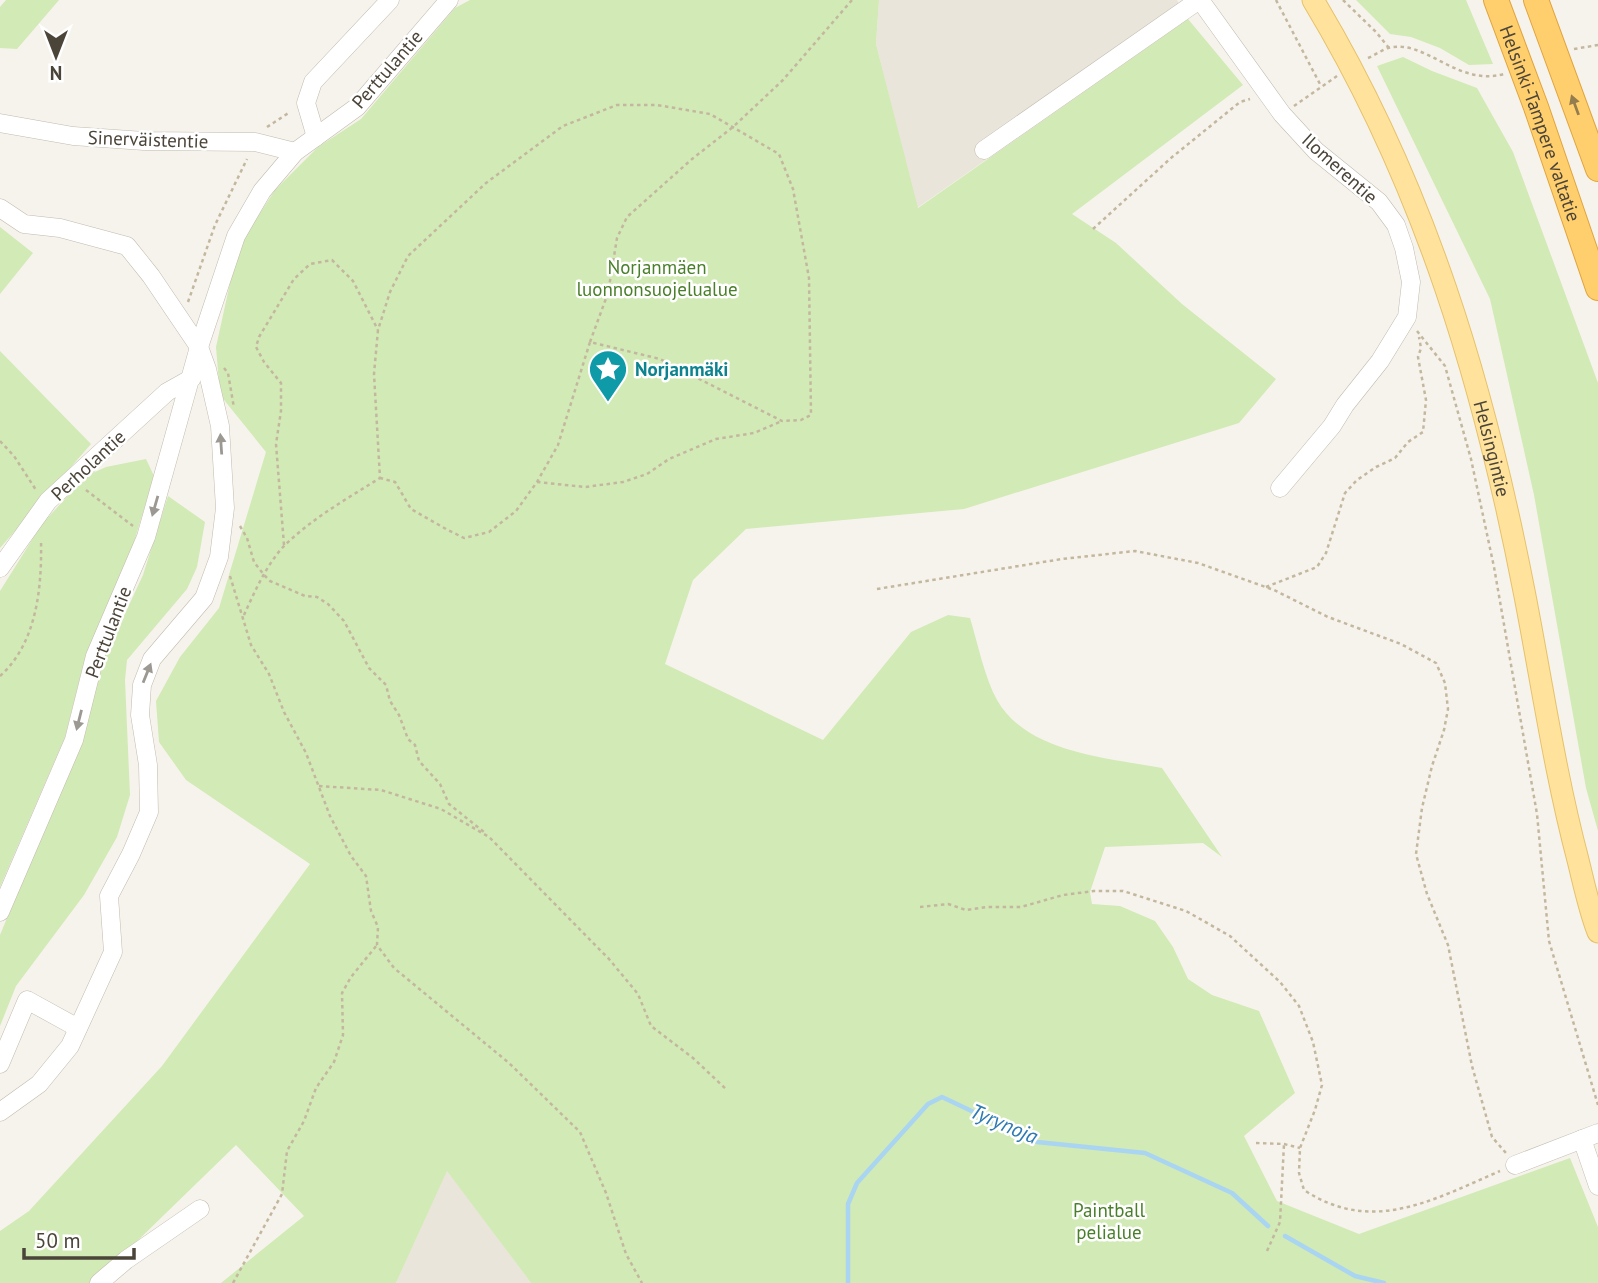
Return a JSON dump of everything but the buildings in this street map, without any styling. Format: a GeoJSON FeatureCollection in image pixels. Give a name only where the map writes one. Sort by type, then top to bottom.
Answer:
{"type":"FeatureCollection","features":[{"type":"Feature","properties":{"kind":"highway","name":"Helsinki-Tampere valtatie"},"geometry":{"type":"LineString","coordinates":[[1496,0],[1598,288]]}},
{"type":"Feature","properties":{"kind":"highway","name":"Helsinki-Tampere valtatie"},"geometry":{"type":"LineString","coordinates":[[1536,0],[1598,169]]}},
{"type":"Feature","properties":{"kind":"main road","name":"Helsingintie"},"geometry":{"type":"LineString","coordinates":[[1313,0],[1342,50],[1399,168],[1429,242],[1469,356],[1506,499],[1566,812],[1596,928],[1598,947]]}},
{"type":"Feature","properties":{"kind":"street"},"geometry":{"type":"LineString","coordinates":[[316,137],[306,103],[313,82],[390,0]]}},
{"type":"Feature","properties":{"kind":"street","name":"Perttulantie"},"geometry":{"type":"LineString","coordinates":[[0,912],[74,740],[95,656],[146,537],[200,347],[236,236],[262,191],[295,152],[357,107],[449,0]]}},
{"type":"Feature","properties":{"kind":"street"},"geometry":{"type":"LineString","coordinates":[[984,150],[1199,0]]}},
{"type":"Feature","properties":{"kind":"street","name":"Ilomerentie"},"geometry":{"type":"LineString","coordinates":[[1199,0],[1282,114],[1316,150],[1379,202],[1396,225],[1411,282],[1407,317],[1380,361],[1332,426],[1280,488]]}},
{"type":"Feature","properties":{"kind":"street","name":"Sinerväistentie"},"geometry":{"type":"LineString","coordinates":[[0,123],[73,136],[144,141],[255,142],[295,152]]}},
{"type":"Feature","properties":{"kind":"street"},"geometry":{"type":"LineString","coordinates":[[0,208],[24,224],[60,228],[128,246],[151,276],[200,347],[220,426],[225,508],[216,564],[204,598],[152,659],[142,685],[140,715],[148,765],[149,812],[109,897],[113,952],[70,1046],[39,1084],[0,1112]]}},
{"type":"Feature","properties":{"kind":"street","name":"Perholantie"},"geometry":{"type":"LineString","coordinates":[[0,568],[43,508],[72,479],[167,392],[192,378]]}},
{"type":"Feature","properties":{"kind":"street"},"geometry":{"type":"LineString","coordinates":[[0,1064],[27,1000],[78,1028]]}},
{"type":"Feature","properties":{"kind":"street"},"geometry":{"type":"LineString","coordinates":[[1515,1165],[1590,1136],[1598,1186]]}},
{"type":"Feature","properties":{"kind":"street"},"geometry":{"type":"LineString","coordinates":[[99,1283],[126,1260],[200,1209]]}},
{"type":"Feature","properties":{"kind":"path"},"geometry":{"type":"LineString","coordinates":[[244,615],[264,575],[285,545],[340,503],[380,478],[395,482],[411,509],[464,538],[489,532],[516,511],[537,482],[558,445],[608,293],[617,238],[627,217],[692,159],[733,127],[783,80],[852,0]]}},
{"type":"Feature","properties":{"kind":"path"},"geometry":{"type":"LineString","coordinates":[[1276,0],[1321,86]]}},
{"type":"Feature","properties":{"kind":"path"},"geometry":{"type":"LineString","coordinates":[[1343,0],[1389,48]]}},
{"type":"Feature","properties":{"kind":"path"},"geometry":{"type":"LineString","coordinates":[[1573,49],[1598,44]]}},
{"type":"Feature","properties":{"kind":"path"},"geometry":{"type":"LineString","coordinates":[[1368,58],[1389,48],[1412,48],[1458,71],[1473,75],[1485,77],[1507,73]]}},
{"type":"Feature","properties":{"kind":"path"},"geometry":{"type":"LineString","coordinates":[[1282,114],[1337,76]]}},
{"type":"Feature","properties":{"kind":"path"},"geometry":{"type":"LineString","coordinates":[[1093,229],[1171,158],[1240,102],[1267,94]]}},
{"type":"Feature","properties":{"kind":"path"},"geometry":{"type":"LineString","coordinates":[[181,323],[215,225],[255,142],[270,124],[306,103]]}},
{"type":"Feature","properties":{"kind":"path"},"geometry":{"type":"LineString","coordinates":[[380,478],[374,374],[378,330],[390,292],[408,256],[486,183],[564,127],[617,105],[657,105],[710,114],[779,153],[793,189],[809,278],[811,415],[801,420],[782,421],[754,433],[716,439],[669,459],[647,474],[623,482],[584,487],[537,482]]}},
{"type":"Feature","properties":{"kind":"path"},"geometry":{"type":"LineString","coordinates":[[285,545],[276,444],[281,411],[281,383],[256,347],[259,337],[294,279],[310,264],[332,260],[353,281],[378,330]]}},
{"type":"Feature","properties":{"kind":"path"},"geometry":{"type":"LineString","coordinates":[[1407,317],[1445,366],[1471,459],[1494,567],[1537,814],[1549,942],[1598,1105]]}},
{"type":"Feature","properties":{"kind":"path"},"geometry":{"type":"LineString","coordinates":[[1266,587],[1317,567],[1326,553],[1345,493],[1357,480],[1395,458],[1408,442],[1423,432],[1426,400],[1418,357],[1419,334]]}},
{"type":"Feature","properties":{"kind":"path"},"geometry":{"type":"LineString","coordinates":[[590,342],[660,359],[782,421]]}},
{"type":"Feature","properties":{"kind":"path"},"geometry":{"type":"LineString","coordinates":[[0,441],[14,456],[43,508],[41,574],[34,615],[22,651],[0,676]]}},
{"type":"Feature","properties":{"kind":"path"},"geometry":{"type":"LineString","coordinates":[[72,479],[146,537]]}},
{"type":"Feature","properties":{"kind":"path"},"geometry":{"type":"LineString","coordinates":[[235,517],[247,538],[254,562],[264,575],[271,581],[305,596],[317,597],[344,621],[369,668],[386,685],[390,701],[408,738],[415,746],[419,761],[440,784],[449,804],[489,837],[609,959],[638,994],[651,1026],[693,1058],[727,1090]]}},
{"type":"Feature","properties":{"kind":"path"},"geometry":{"type":"LineString","coordinates":[[877,589],[1062,559],[1135,551],[1198,563],[1266,587],[1328,617],[1401,644],[1436,663],[1445,683],[1448,709],[1422,808],[1416,854],[1427,894],[1448,945],[1472,1066],[1492,1138],[1515,1165],[1413,1207],[1366,1212],[1340,1209],[1324,1203],[1304,1190],[1299,1173],[1300,1148],[1322,1085],[1313,1042],[1299,1006],[1287,990],[1230,936],[1186,911],[1122,891],[1063,895],[1021,906],[987,906],[966,910],[948,904],[920,907]]}},
{"type":"Feature","properties":{"kind":"path"},"geometry":{"type":"LineString","coordinates":[[216,564],[226,567],[244,615],[251,645],[269,674],[284,712],[306,753],[330,816],[351,856],[366,876],[371,911],[378,928],[377,945],[351,977],[342,993],[343,1035],[334,1062],[316,1087],[304,1121],[287,1151],[282,1194],[233,1283]]}},
{"type":"Feature","properties":{"kind":"path"},"geometry":{"type":"LineString","coordinates":[[319,786],[381,790],[441,809],[489,837]]}},
{"type":"Feature","properties":{"kind":"path"},"geometry":{"type":"LineString","coordinates":[[377,945],[394,968],[509,1063],[580,1132],[606,1193],[626,1254],[642,1283]]}},
{"type":"Feature","properties":{"kind":"path"},"geometry":{"type":"LineString","coordinates":[[1256,1143],[1284,1144],[1300,1148]]}},
{"type":"Feature","properties":{"kind":"path"},"geometry":{"type":"LineString","coordinates":[[1267,1251],[1280,1222],[1284,1144]]}},
{"type":"Feature","properties":{"kind":"shaded area"},"geometry":{"type":"Polygon","coordinates":[[[879,0],[1177,0],[1188,19],[917,208],[876,44],[879,0]]]}},
{"type":"Feature","properties":{"kind":"shaded area"},"geometry":{"type":"Polygon","coordinates":[[[447,1170],[531,1283],[396,1283],[447,1170]]]}},
{"type":"Feature","properties":{"kind":"green space"},"geometry":{"type":"Polygon","coordinates":[[[6,0],[59,0],[17,49],[0,48],[0,7],[6,0]]]}},
{"type":"Feature","properties":{"kind":"green space"},"geometry":{"type":"Polygon","coordinates":[[[470,0],[879,0],[876,44],[918,208],[1188,19],[1243,85],[1072,214],[1116,243],[1182,304],[1276,379],[1239,423],[964,509],[746,529],[693,580],[665,664],[823,740],[911,632],[948,615],[970,618],[992,691],[1010,718],[1028,732],[1070,750],[1162,768],[1222,857],[1203,843],[1105,847],[1090,892],[1092,904],[1120,906],[1155,921],[1173,947],[1188,979],[1212,995],[1259,1011],[1295,1093],[1244,1136],[1277,1201],[1359,1234],[1570,1158],[1598,1227],[1598,1283],[531,1283],[447,1171],[396,1283],[221,1283],[304,1216],[236,1145],[94,1283],[0,1283],[0,1231],[29,1211],[162,1066],[310,864],[186,780],[159,742],[156,701],[180,657],[219,608],[266,452],[220,395],[216,347],[238,247],[275,190],[318,147],[361,119],[455,8],[470,0]]]}},
{"type":"Feature","properties":{"kind":"green space"},"geometry":{"type":"Polygon","coordinates":[[[1356,0],[1466,0],[1493,64],[1469,65],[1440,48],[1411,37],[1390,34],[1356,0]]]}},
{"type":"Feature","properties":{"kind":"green space"},"geometry":{"type":"Polygon","coordinates":[[[1403,57],[1477,88],[1513,152],[1598,383],[1598,831],[1586,788],[1534,495],[1490,299],[1377,66],[1403,57]]]}},
{"type":"Feature","properties":{"kind":"green space"},"geometry":{"type":"Polygon","coordinates":[[[0,227],[33,253],[0,294],[0,227]]]}},
{"type":"Feature","properties":{"kind":"green space"},"geometry":{"type":"Polygon","coordinates":[[[0,351],[91,444],[0,548],[0,351]]]}},
{"type":"Feature","properties":{"kind":"green space"},"geometry":{"type":"Polygon","coordinates":[[[146,459],[154,476],[134,542],[83,666],[65,737],[0,887],[0,591],[42,524],[86,476],[106,467],[146,459]]]}},
{"type":"Feature","properties":{"kind":"green space"},"geometry":{"type":"Polygon","coordinates":[[[168,496],[205,522],[197,567],[187,589],[127,660],[125,680],[130,795],[117,837],[84,895],[16,986],[0,1026],[0,935],[79,744],[102,663],[143,575],[168,496]]]}},
{"type":"Feature","properties":{"kind":"waterway","name":"Tyrynoja"},"geometry":{"type":"LineString","coordinates":[[848,1283],[848,1204],[857,1183],[928,1104],[942,1097],[1037,1142],[1145,1153],[1232,1193],[1268,1226]]}},
{"type":"Feature","properties":{"kind":"waterway","name":"Tyrynoja"},"geometry":{"type":"LineString","coordinates":[[1285,1236],[1355,1276],[1384,1283]]}},
{"type":"Feature","properties":{"kind":"place","name":"Norjanmäki"},"geometry":{"type":"Point","coordinates":[608,403]}},
{"type":"Feature","properties":{"kind":"park label","name":"Norjanmäen luonnonsuojelualue"},"geometry":{"type":"Point","coordinates":[657,278]}},
{"type":"Feature","properties":{"kind":"park label","name":"Paintball pelialue"},"geometry":{"type":"Point","coordinates":[1109,1221]}}]}
